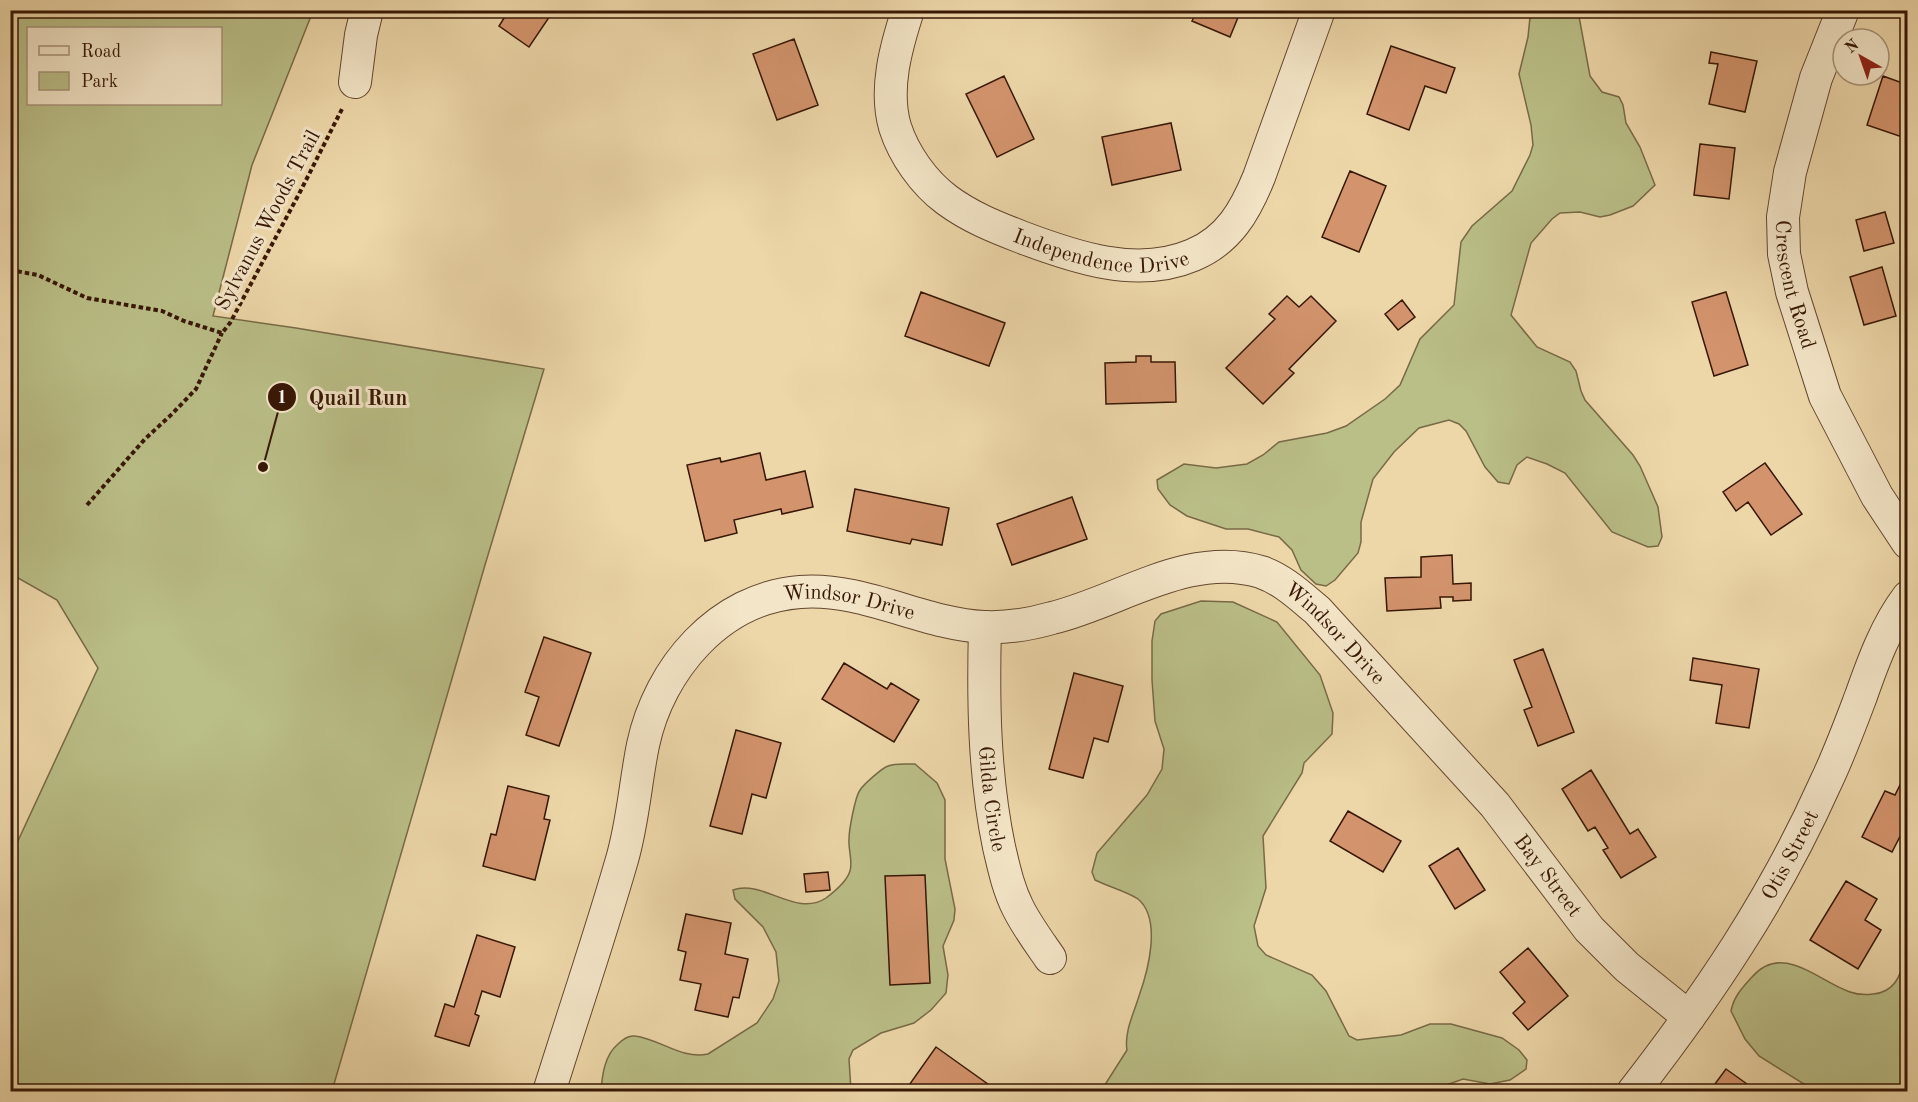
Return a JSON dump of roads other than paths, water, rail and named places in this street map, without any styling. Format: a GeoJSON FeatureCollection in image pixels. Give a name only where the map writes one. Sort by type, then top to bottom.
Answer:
{"type":"FeatureCollection","features":[{"type":"Feature","properties":{"kind":"street"},"geometry":{"type":"LineString","coordinates":[[355,82],[361,35],[367,10]]}},
{"type":"Feature","properties":{"kind":"street","name":"Independence Drive"},"geometry":{"type":"LineString","coordinates":[[908,10],[891,80],[891,104],[903,147],[932,188],[946,200],[979,219],[1031,241],[1077,256],[1115,264],[1139,266],[1161,264],[1194,255],[1217,241],[1236,223],[1259,177],[1319,10]]}},
{"type":"Feature","properties":{"kind":"street","name":"Crescent Road"},"geometry":{"type":"LineString","coordinates":[[1843,10],[1816,78],[1790,172],[1783,217],[1784,254],[1795,302],[1825,396],[1877,496],[1908,543]]}},
{"type":"Feature","properties":{"kind":"street","name":"Windsor Drive"},"geometry":{"type":"LineString","coordinates":[[549,1092],[622,859],[644,743],[656,706],[674,670],[691,647],[711,628],[735,613],[773,597],[800,592],[818,592],[852,596],[959,624],[985,627],[1023,624],[1054,618],[1166,577],[1205,568],[1234,568],[1259,572],[1286,585],[1317,610],[1420,721]]}},
{"type":"Feature","properties":{"kind":"street","name":"Otis Street"},"geometry":{"type":"LineString","coordinates":[[1633,1092],[1742,941],[1794,848],[1825,785],[1881,645],[1908,597]]}},
{"type":"Feature","properties":{"kind":"street","name":"Gilda Circle"},"geometry":{"type":"LineString","coordinates":[[985,627],[983,686],[991,810],[1010,889],[1026,923],[1050,958]]}},
{"type":"Feature","properties":{"kind":"street","name":"Bay Street"},"geometry":{"type":"LineString","coordinates":[[1420,721],[1495,805],[1589,929],[1627,967],[1689,1017]]}},
{"type":"Feature","properties":{"kind":"place","name":"Quail Run"},"geometry":{"type":"Point","coordinates":[263,467]}}]}
